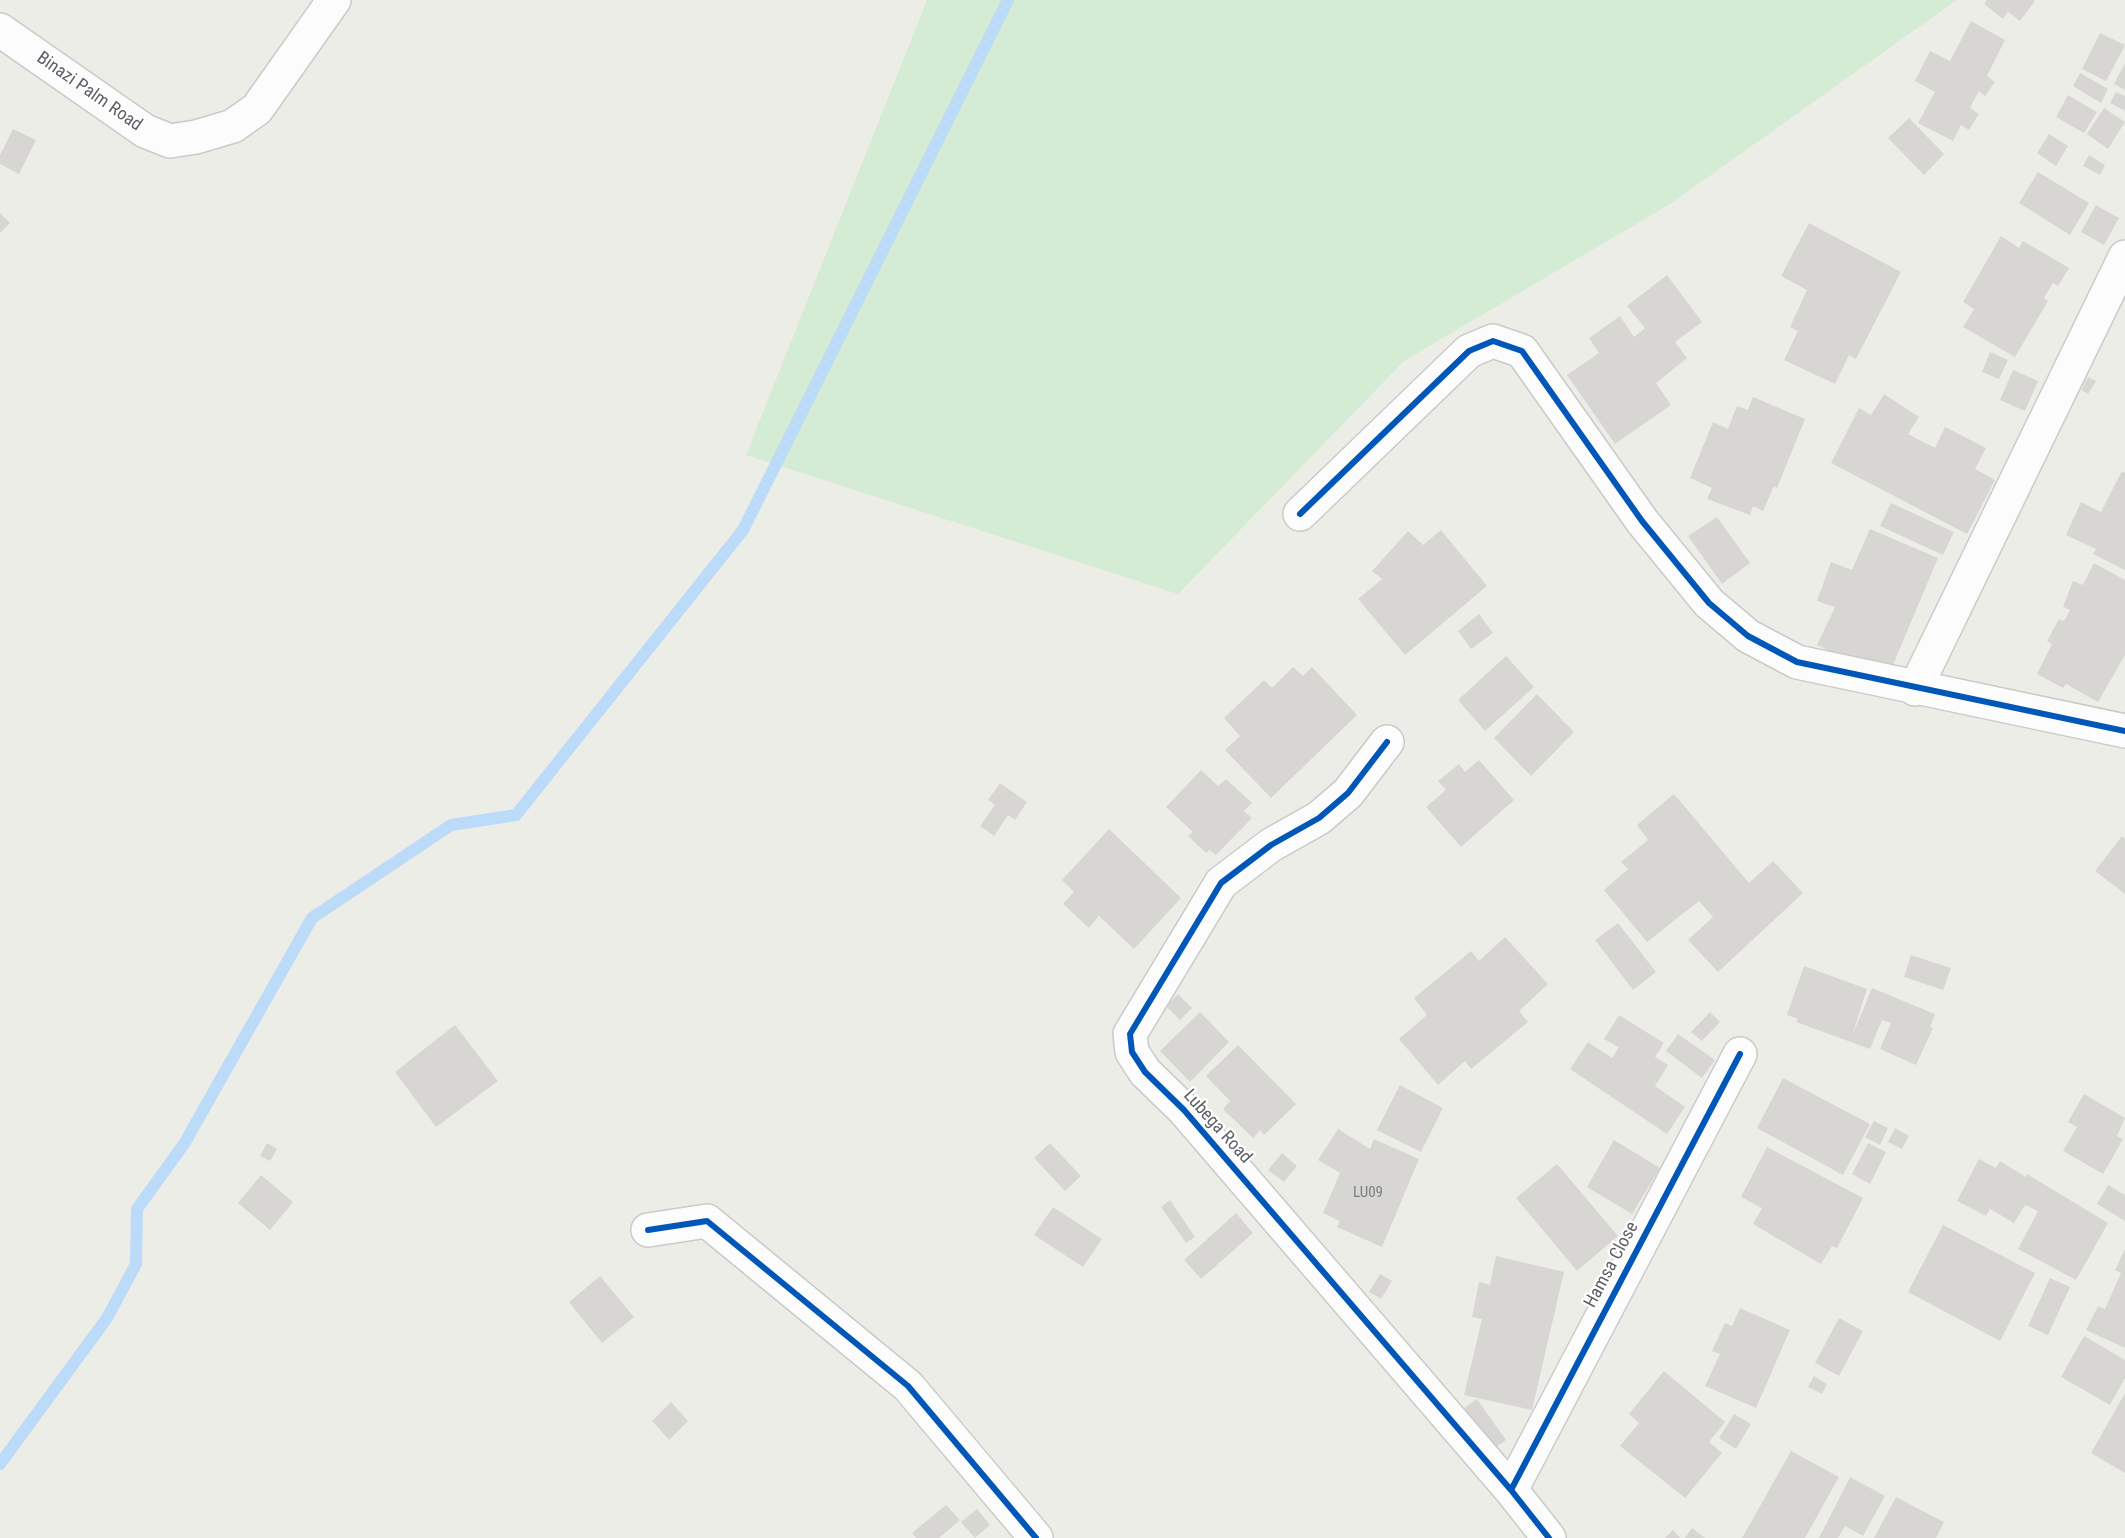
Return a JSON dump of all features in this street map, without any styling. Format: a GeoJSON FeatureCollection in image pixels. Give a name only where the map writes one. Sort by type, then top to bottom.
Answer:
{"type":"FeatureCollection","features":[{"type":"Feature","properties":{"kind":"street","name":"Binazi Palm Road"},"geometry":{"type":"LineString","coordinates":[[0,30],[145,131],[170,141],[196,137],[233,126],[257,109],[334,0]]}},
{"type":"Feature","properties":{"kind":"street"},"geometry":{"type":"LineString","coordinates":[[1915,689],[2125,257]]}},
{"type":"Feature","properties":{"kind":"street"},"geometry":{"type":"LineString","coordinates":[[1300,514],[1469,351],[1493,341],[1522,351],[1642,521],[1709,603],[1748,636],[1797,662],[1915,689],[2122,722]]}},
{"type":"Feature","properties":{"kind":"street","name":"Lubega Road"},"geometry":{"type":"LineString","coordinates":[[1387,742],[1348,793],[1319,818],[1271,845],[1221,883],[1130,1034],[1132,1052],[1145,1072],[1191,1119],[1511,1490],[1549,1538]]}},
{"type":"Feature","properties":{"kind":"street","name":"Hamsa Close"},"geometry":{"type":"LineString","coordinates":[[1511,1490],[1740,1054]]}},
{"type":"Feature","properties":{"kind":"street"},"geometry":{"type":"LineString","coordinates":[[648,1230],[707,1221],[908,1386],[1036,1538]]}},
{"type":"Feature","properties":{"kind":"green space"},"geometry":{"type":"Polygon","coordinates":[[[927,0],[1957,0],[1670,204],[1404,361],[1178,594],[746,455],[927,0]]]}},
{"type":"Feature","properties":{"kind":"building"},"geometry":{"type":"Polygon","coordinates":[[[1987,0],[2035,1],[2020,21],[2008,12],[2003,19],[1984,4],[1987,0]]]}},
{"type":"Feature","properties":{"kind":"building"},"geometry":{"type":"Polygon","coordinates":[[[1971,21],[2005,40],[1987,76],[1995,82],[1985,96],[1979,91],[1970,108],[1979,114],[1969,130],[1961,125],[1953,141],[1918,123],[1935,92],[1915,81],[1930,51],[1950,61],[1971,21]]]}},
{"type":"Feature","properties":{"kind":"building"},"geometry":{"type":"Polygon","coordinates":[[[2100,33],[2125,45],[2106,81],[2082,69],[2100,33]]]}},
{"type":"Feature","properties":{"kind":"building"},"geometry":{"type":"Polygon","coordinates":[[[2125,63],[2125,90],[2114,84],[2125,63]]]}},
{"type":"Feature","properties":{"kind":"building"},"geometry":{"type":"Polygon","coordinates":[[[2080,73],[2108,89],[2101,103],[2073,86],[2080,73]]]}},
{"type":"Feature","properties":{"kind":"building"},"geometry":{"type":"Polygon","coordinates":[[[2116,92],[2125,96],[2125,111],[2110,103],[2116,92]]]}},
{"type":"Feature","properties":{"kind":"building"},"geometry":{"type":"Polygon","coordinates":[[[2068,95],[2097,112],[2084,133],[2056,117],[2068,95]]]}},
{"type":"Feature","properties":{"kind":"building"},"geometry":{"type":"Polygon","coordinates":[[[2104,108],[2125,122],[2108,149],[2087,134],[2104,108]]]}},
{"type":"Feature","properties":{"kind":"building"},"geometry":{"type":"Polygon","coordinates":[[[1909,118],[1944,154],[1924,175],[1888,138],[1909,118]]]}},
{"type":"Feature","properties":{"kind":"building"},"geometry":{"type":"Polygon","coordinates":[[[13,129],[36,140],[19,174],[0,164],[0,155],[13,129]]]}},
{"type":"Feature","properties":{"kind":"building"},"geometry":{"type":"Polygon","coordinates":[[[2049,134],[2068,146],[2056,166],[2037,153],[2049,134]]]}},
{"type":"Feature","properties":{"kind":"building"},"geometry":{"type":"Polygon","coordinates":[[[2089,155],[2105,165],[2100,175],[2083,166],[2089,155]]]}},
{"type":"Feature","properties":{"kind":"building"},"geometry":{"type":"Polygon","coordinates":[[[2038,172],[2089,203],[2070,235],[2019,203],[2038,172]]]}},
{"type":"Feature","properties":{"kind":"building"},"geometry":{"type":"Polygon","coordinates":[[[2096,205],[2119,218],[2104,245],[2081,232],[2096,205]]]}},
{"type":"Feature","properties":{"kind":"building"},"geometry":{"type":"Polygon","coordinates":[[[0,213],[10,223],[0,233],[0,213]]]}},
{"type":"Feature","properties":{"kind":"building"},"geometry":{"type":"Polygon","coordinates":[[[1809,223],[1901,272],[1856,359],[1849,355],[1835,384],[1784,360],[1798,331],[1790,327],[1807,290],[1781,276],[1809,223]]]}},
{"type":"Feature","properties":{"kind":"building"},"geometry":{"type":"Polygon","coordinates":[[[2001,236],[2019,248],[2023,241],[2069,268],[2058,286],[2053,283],[2044,298],[2048,301],[2015,357],[1963,327],[1974,309],[1963,302],[2001,236]]]}},
{"type":"Feature","properties":{"kind":"building"},"geometry":{"type":"Polygon","coordinates":[[[1667,275],[1702,322],[1675,342],[1687,358],[1656,383],[1671,405],[1615,444],[1567,375],[1599,353],[1589,338],[1620,316],[1634,337],[1645,328],[1627,306],[1667,275]]]}},
{"type":"Feature","properties":{"kind":"building"},"geometry":{"type":"Polygon","coordinates":[[[1990,352],[2008,360],[1999,379],[1982,372],[1990,352]]]}},
{"type":"Feature","properties":{"kind":"building"},"geometry":{"type":"Polygon","coordinates":[[[2013,370],[2038,381],[2025,411],[2000,400],[2013,370]]]}},
{"type":"Feature","properties":{"kind":"building"},"geometry":{"type":"Polygon","coordinates":[[[2088,377],[2096,381],[2088,394],[2081,390],[2088,377]]]}},
{"type":"Feature","properties":{"kind":"building"},"geometry":{"type":"Polygon","coordinates":[[[1884,394],[1919,417],[1908,434],[1935,448],[1945,427],[1986,448],[1975,469],[1995,480],[1967,534],[1831,463],[1859,408],[1871,415],[1884,394]]]}},
{"type":"Feature","properties":{"kind":"building"},"geometry":{"type":"Polygon","coordinates":[[[1753,397],[1805,419],[1777,488],[1774,486],[1763,511],[1753,506],[1750,515],[1707,499],[1712,488],[1690,478],[1713,422],[1728,429],[1737,406],[1748,410],[1753,397]]]}},
{"type":"Feature","properties":{"kind":"building"},"geometry":{"type":"Polygon","coordinates":[[[2122,471],[2125,473],[2125,570],[2093,554],[2096,549],[2066,535],[2081,502],[2101,512],[2122,471]]]}},
{"type":"Feature","properties":{"kind":"building"},"geometry":{"type":"Polygon","coordinates":[[[1891,503],[1954,532],[1943,555],[1880,526],[1891,503]]]}},
{"type":"Feature","properties":{"kind":"building"},"geometry":{"type":"Polygon","coordinates":[[[1717,517],[1750,563],[1722,584],[1688,536],[1717,517]]]}},
{"type":"Feature","properties":{"kind":"building"},"geometry":{"type":"Polygon","coordinates":[[[1870,529],[1938,558],[1887,679],[1817,645],[1835,607],[1817,601],[1831,562],[1852,570],[1870,529]]]}},
{"type":"Feature","properties":{"kind":"building"},"geometry":{"type":"Polygon","coordinates":[[[1441,530],[1487,586],[1405,655],[1358,599],[1382,579],[1372,571],[1408,531],[1423,545],[1441,530]]]}},
{"type":"Feature","properties":{"kind":"building"},"geometry":{"type":"Polygon","coordinates":[[[2094,563],[2125,580],[2125,655],[2098,702],[2066,684],[2063,688],[2037,674],[2052,644],[2047,641],[2059,619],[2064,621],[2070,610],[2063,607],[2073,581],[2083,585],[2094,563]]]}},
{"type":"Feature","properties":{"kind":"building"},"geometry":{"type":"Polygon","coordinates":[[[1479,614],[1493,633],[1471,649],[1458,631],[1479,614]]]}},
{"type":"Feature","properties":{"kind":"building"},"geometry":{"type":"Polygon","coordinates":[[[1506,656],[1534,687],[1485,731],[1458,700],[1506,656]]]}},
{"type":"Feature","properties":{"kind":"building"},"geometry":{"type":"Polygon","coordinates":[[[1293,667],[1303,676],[1312,667],[1357,715],[1271,798],[1225,750],[1240,736],[1224,718],[1264,680],[1272,688],[1293,667]]]}},
{"type":"Feature","properties":{"kind":"building"},"geometry":{"type":"Polygon","coordinates":[[[1537,694],[1574,732],[1531,776],[1494,738],[1537,694]]]}},
{"type":"Feature","properties":{"kind":"building"},"geometry":{"type":"Polygon","coordinates":[[[1479,760],[1514,800],[1461,847],[1426,807],[1446,790],[1438,781],[1459,764],[1465,772],[1479,760]]]}},
{"type":"Feature","properties":{"kind":"building"},"geometry":{"type":"Polygon","coordinates":[[[1201,770],[1218,786],[1226,779],[1252,803],[1244,811],[1252,818],[1216,855],[1210,850],[1206,853],[1188,836],[1193,832],[1166,807],[1201,770]]]}},
{"type":"Feature","properties":{"kind":"building"},"geometry":{"type":"Polygon","coordinates":[[[1000,783],[1027,802],[1015,820],[1008,815],[994,836],[980,826],[995,805],[988,800],[1000,783]]]}},
{"type":"Feature","properties":{"kind":"building"},"geometry":{"type":"Polygon","coordinates":[[[1674,794],[1749,883],[1773,861],[1803,893],[1718,972],[1688,940],[1713,917],[1699,901],[1647,942],[1604,890],[1628,869],[1621,862],[1648,840],[1637,825],[1674,794]]]}},
{"type":"Feature","properties":{"kind":"building"},"geometry":{"type":"Polygon","coordinates":[[[1109,829],[1181,898],[1134,949],[1099,916],[1089,928],[1063,904],[1074,892],[1062,880],[1109,829]]]}},
{"type":"Feature","properties":{"kind":"building"},"geometry":{"type":"Polygon","coordinates":[[[2122,836],[2125,839],[2125,894],[2095,871],[2122,836]]]}},
{"type":"Feature","properties":{"kind":"building"},"geometry":{"type":"Polygon","coordinates":[[[1618,923],[1656,972],[1633,990],[1595,940],[1618,923]]]}},
{"type":"Feature","properties":{"kind":"building"},"geometry":{"type":"Polygon","coordinates":[[[1505,937],[1548,984],[1519,1011],[1528,1022],[1471,1069],[1465,1061],[1438,1085],[1399,1039],[1427,1015],[1414,998],[1471,951],[1479,961],[1505,937]]]}},
{"type":"Feature","properties":{"kind":"building"},"geometry":{"type":"Polygon","coordinates":[[[1911,955],[1951,968],[1943,990],[1904,977],[1911,955]]]}},
{"type":"Feature","properties":{"kind":"building"},"geometry":{"type":"Polygon","coordinates":[[[1804,966],[1867,989],[1852,1036],[1872,988],[1935,1014],[1930,1027],[1933,1028],[1916,1065],[1880,1049],[1891,1023],[1882,1020],[1870,1049],[1796,1022],[1798,1019],[1787,1015],[1804,966]]]}},
{"type":"Feature","properties":{"kind":"building"},"geometry":{"type":"Polygon","coordinates":[[[1178,994],[1192,1008],[1180,1020],[1166,1006],[1178,994]]]}},
{"type":"Feature","properties":{"kind":"building"},"geometry":{"type":"Polygon","coordinates":[[[1200,1012],[1229,1042],[1190,1082],[1160,1051],[1200,1012]]]}},
{"type":"Feature","properties":{"kind":"building"},"geometry":{"type":"Polygon","coordinates":[[[1710,1012],[1720,1022],[1702,1041],[1691,1032],[1710,1012]]]}},
{"type":"Feature","properties":{"kind":"building"},"geometry":{"type":"Polygon","coordinates":[[[1619,1015],[1664,1043],[1655,1057],[1668,1065],[1655,1086],[1685,1107],[1667,1134],[1570,1069],[1588,1042],[1612,1058],[1619,1047],[1604,1039],[1619,1015]]]}},
{"type":"Feature","properties":{"kind":"building"},"geometry":{"type":"Polygon","coordinates":[[[455,1025],[498,1081],[436,1127],[395,1072],[455,1025]]]}},
{"type":"Feature","properties":{"kind":"building"},"geometry":{"type":"Polygon","coordinates":[[[1678,1034],[1715,1060],[1702,1078],[1666,1051],[1678,1034]]]}},
{"type":"Feature","properties":{"kind":"building"},"geometry":{"type":"Polygon","coordinates":[[[1238,1045],[1296,1104],[1264,1135],[1260,1130],[1253,1138],[1223,1109],[1230,1101],[1206,1076],[1238,1045]]]}},
{"type":"Feature","properties":{"kind":"building"},"geometry":{"type":"Polygon","coordinates":[[[1783,1078],[1870,1124],[1843,1175],[1757,1128],[1783,1078]]]}},
{"type":"Feature","properties":{"kind":"building"},"geometry":{"type":"Polygon","coordinates":[[[1400,1085],[1443,1108],[1421,1152],[1377,1130],[1400,1085]]]}},
{"type":"Feature","properties":{"kind":"building"},"geometry":{"type":"Polygon","coordinates":[[[2084,1094],[2125,1118],[2117,1136],[2123,1139],[2103,1174],[2063,1151],[2077,1127],[2068,1122],[2084,1094]]]}},
{"type":"Feature","properties":{"kind":"building"},"geometry":{"type":"Polygon","coordinates":[[[1874,1121],[1888,1128],[1880,1145],[1865,1137],[1874,1121]]]}},
{"type":"Feature","properties":{"kind":"building"},"geometry":{"type":"Polygon","coordinates":[[[1895,1128],[1909,1136],[1902,1149],[1888,1142],[1895,1128]]]}},
{"type":"Feature","properties":{"kind":"building"},"geometry":{"type":"Polygon","coordinates":[[[1338,1129],[1370,1149],[1374,1139],[1419,1159],[1382,1247],[1337,1227],[1340,1221],[1323,1213],[1340,1173],[1318,1160],[1338,1129]]]}},
{"type":"Feature","properties":{"kind":"building"},"geometry":{"type":"Polygon","coordinates":[[[1614,1140],[1660,1168],[1632,1214],[1587,1187],[1614,1140]]]}},
{"type":"Feature","properties":{"kind":"building"},"geometry":{"type":"Polygon","coordinates":[[[267,1143],[277,1149],[270,1161],[260,1156],[267,1143]]]}},
{"type":"Feature","properties":{"kind":"building"},"geometry":{"type":"Polygon","coordinates":[[[1050,1143],[1081,1176],[1065,1191],[1034,1158],[1050,1143]]]}},
{"type":"Feature","properties":{"kind":"building"},"geometry":{"type":"Polygon","coordinates":[[[1868,1143],[1886,1152],[1870,1184],[1852,1174],[1868,1143]]]}},
{"type":"Feature","properties":{"kind":"building"},"geometry":{"type":"Polygon","coordinates":[[[1767,1147],[1863,1198],[1837,1248],[1832,1246],[1821,1264],[1753,1224],[1762,1208],[1741,1197],[1767,1147]]]}},
{"type":"Feature","properties":{"kind":"building"},"geometry":{"type":"Polygon","coordinates":[[[1282,1153],[1297,1166],[1284,1182],[1268,1170],[1282,1153]]]}},
{"type":"Feature","properties":{"kind":"building"},"geometry":{"type":"Polygon","coordinates":[[[1979,1159],[1996,1168],[2000,1161],[2026,1177],[2027,1174],[2108,1223],[2076,1280],[2018,1249],[2038,1211],[2025,1205],[2014,1223],[1990,1209],[1986,1216],[1957,1201],[1979,1159]]]}},
{"type":"Feature","properties":{"kind":"building"},"geometry":{"type":"Polygon","coordinates":[[[1557,1164],[1618,1236],[1577,1271],[1516,1198],[1557,1164]]]}},
{"type":"Feature","properties":{"kind":"building"},"geometry":{"type":"Polygon","coordinates":[[[261,1175],[293,1202],[270,1230],[238,1203],[261,1175]]]}},
{"type":"Feature","properties":{"kind":"building"},"geometry":{"type":"Polygon","coordinates":[[[2108,1185],[2125,1195],[2125,1221],[2097,1204],[2108,1185]]]}},
{"type":"Feature","properties":{"kind":"building"},"geometry":{"type":"Polygon","coordinates":[[[1170,1200],[1195,1237],[1186,1243],[1161,1207],[1170,1200]]]}},
{"type":"Feature","properties":{"kind":"building"},"geometry":{"type":"Polygon","coordinates":[[[1053,1207],[1102,1239],[1083,1267],[1034,1235],[1053,1207]]]}},
{"type":"Feature","properties":{"kind":"building"},"geometry":{"type":"Polygon","coordinates":[[[1236,1213],[1253,1233],[1201,1279],[1184,1260],[1236,1213]]]}},
{"type":"Feature","properties":{"kind":"building"},"geometry":{"type":"Polygon","coordinates":[[[1943,1225],[2035,1273],[2000,1341],[1908,1292],[1943,1225]]]}},
{"type":"Feature","properties":{"kind":"building"},"geometry":{"type":"Polygon","coordinates":[[[2125,1249],[2125,1348],[2086,1330],[2098,1306],[2105,1309],[2121,1273],[2115,1270],[2125,1249]]]}},
{"type":"Feature","properties":{"kind":"building"},"geometry":{"type":"Polygon","coordinates":[[[1496,1256],[1564,1272],[1532,1410],[1464,1395],[1482,1319],[1472,1317],[1479,1282],[1490,1285],[1496,1256]]]}},
{"type":"Feature","properties":{"kind":"building"},"geometry":{"type":"Polygon","coordinates":[[[1380,1274],[1392,1281],[1381,1299],[1369,1292],[1380,1274]]]}},
{"type":"Feature","properties":{"kind":"building"},"geometry":{"type":"Polygon","coordinates":[[[600,1276],[634,1317],[602,1343],[569,1302],[600,1276]]]}},
{"type":"Feature","properties":{"kind":"building"},"geometry":{"type":"Polygon","coordinates":[[[2050,1278],[2070,1287],[2048,1335],[2028,1326],[2050,1278]]]}},
{"type":"Feature","properties":{"kind":"building"},"geometry":{"type":"Polygon","coordinates":[[[1740,1308],[1790,1330],[1756,1408],[1705,1386],[1720,1354],[1712,1351],[1725,1323],[1732,1326],[1740,1308]]]}},
{"type":"Feature","properties":{"kind":"building"},"geometry":{"type":"Polygon","coordinates":[[[1839,1318],[1863,1331],[1839,1376],[1815,1363],[1839,1318]]]}},
{"type":"Feature","properties":{"kind":"building"},"geometry":{"type":"Polygon","coordinates":[[[2084,1336],[2125,1360],[2125,1378],[2110,1405],[2061,1377],[2084,1336]]]}},
{"type":"Feature","properties":{"kind":"building"},"geometry":{"type":"Polygon","coordinates":[[[1664,1371],[1725,1422],[1709,1442],[1722,1453],[1685,1498],[1620,1446],[1639,1423],[1629,1414],[1664,1371]]]}},
{"type":"Feature","properties":{"kind":"building"},"geometry":{"type":"Polygon","coordinates":[[[1814,1376],[1827,1384],[1822,1394],[1808,1387],[1814,1376]]]}},
{"type":"Feature","properties":{"kind":"building"},"geometry":{"type":"Polygon","coordinates":[[[2125,1393],[2125,1473],[2091,1453],[2125,1393]]]}},
{"type":"Feature","properties":{"kind":"building"},"geometry":{"type":"Polygon","coordinates":[[[1477,1399],[1506,1440],[1489,1452],[1460,1411],[1477,1399]]]}},
{"type":"Feature","properties":{"kind":"building"},"geometry":{"type":"Polygon","coordinates":[[[671,1402],[688,1421],[669,1440],[652,1421],[671,1402]]]}},
{"type":"Feature","properties":{"kind":"building"},"geometry":{"type":"Polygon","coordinates":[[[1734,1414],[1751,1424],[1736,1449],[1719,1438],[1734,1414]]]}},
{"type":"Feature","properties":{"kind":"building"},"geometry":{"type":"Polygon","coordinates":[[[1791,1451],[1839,1477],[1805,1538],[1742,1538],[1791,1451]]]}},
{"type":"Feature","properties":{"kind":"building"},"geometry":{"type":"Polygon","coordinates":[[[1850,1477],[1885,1496],[1863,1536],[1845,1526],[1838,1538],[1819,1538],[1850,1477]]]}},
{"type":"Feature","properties":{"kind":"building"},"geometry":{"type":"Polygon","coordinates":[[[1896,1497],[1944,1522],[1936,1538],[1874,1538],[1896,1497]]]}},
{"type":"Feature","properties":{"kind":"building"},"geometry":{"type":"Polygon","coordinates":[[[946,1505],[960,1520],[939,1538],[916,1538],[912,1533],[946,1505]]]}},
{"type":"Feature","properties":{"kind":"building"},"geometry":{"type":"Polygon","coordinates":[[[977,1509],[990,1525],[975,1538],[961,1522],[977,1509]]]}},
{"type":"Feature","properties":{"kind":"building"},"geometry":{"type":"Polygon","coordinates":[[[1692,1528],[1705,1538],[1685,1538],[1692,1528]]]}},
{"type":"Feature","properties":{"kind":"building"},"geometry":{"type":"Polygon","coordinates":[[[1673,1530],[1680,1538],[1665,1538],[1673,1530]]]}},
{"type":"Feature","properties":{"kind":"waterway"},"geometry":{"type":"LineString","coordinates":[[0,1464],[107,1318],[136,1264],[137,1209],[184,1144],[312,918],[451,825],[516,815],[743,530],[1008,0]]}},
{"type":"Feature","properties":{"kind":"cycle path"},"geometry":{"type":"LineString","coordinates":[[1300,514],[1469,351],[1493,341],[1522,351],[1642,521],[1709,603],[1748,636],[1797,662],[2125,731]]}},
{"type":"Feature","properties":{"kind":"cycle path"},"geometry":{"type":"LineString","coordinates":[[1387,742],[1348,793],[1319,818],[1271,845],[1221,883],[1130,1034],[1132,1052],[1145,1072],[1184,1110],[1511,1490],[1549,1538]]}},
{"type":"Feature","properties":{"kind":"cycle path"},"geometry":{"type":"LineString","coordinates":[[1511,1490],[1740,1054]]}},
{"type":"Feature","properties":{"kind":"cycle path"},"geometry":{"type":"LineString","coordinates":[[648,1230],[707,1221],[908,1386],[1036,1538]]}}]}
